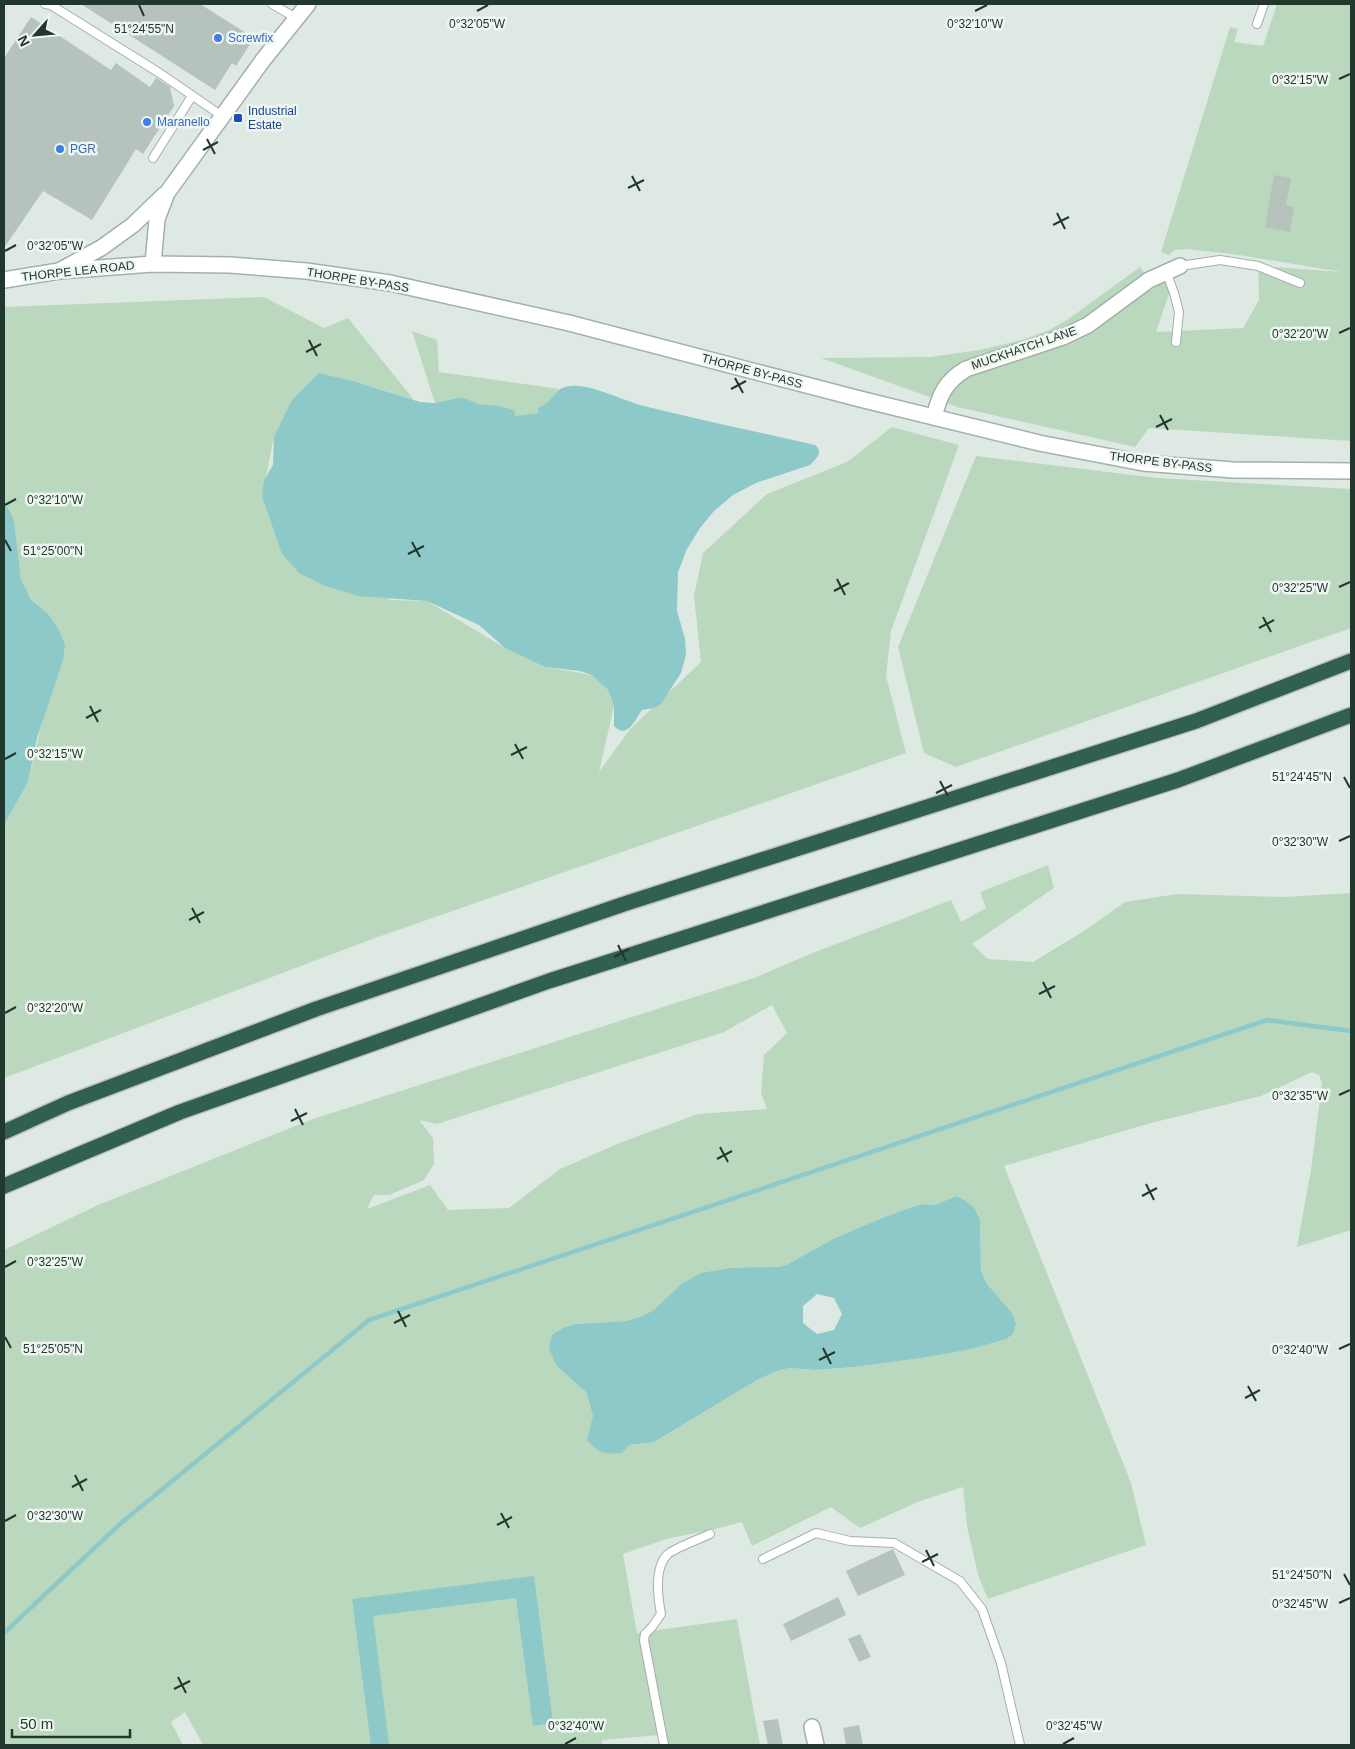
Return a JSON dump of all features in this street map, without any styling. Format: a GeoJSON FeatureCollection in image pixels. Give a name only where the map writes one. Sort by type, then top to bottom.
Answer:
{"type":"FeatureCollection","features":[{"type":"Feature","properties":{"kind":"highway"},"geometry":{"type":"LineString","coordinates":[[4,1132],[68,1103],[316,1009],[627,903],[1196,721],[1330,671],[1351,661]]}},
{"type":"Feature","properties":{"kind":"highway"},"geometry":{"type":"LineString","coordinates":[[4,1186],[180,1112],[549,981],[1178,780],[1351,715]]}},
{"type":"Feature","properties":{"kind":"main road"},"geometry":{"type":"LineString","coordinates":[[59,271],[101,248],[133,225],[169,190],[262,60],[308,4]]}},
{"type":"Feature","properties":{"kind":"main road"},"geometry":{"type":"LineString","coordinates":[[153,264],[157,220],[169,190]]}},
{"type":"Feature","properties":{"kind":"main road","name":"THORPE LEA ROAD"},"geometry":{"type":"LineString","coordinates":[[4,280],[59,271],[153,264]]}},
{"type":"Feature","properties":{"kind":"main road","name":"THORPE BY-PASS"},"geometry":{"type":"LineString","coordinates":[[153,264],[249,266],[306,271],[390,284],[569,323],[1038,443],[1143,463],[1233,470],[1351,471]]}},
{"type":"Feature","properties":{"kind":"main road","name":"MUCKHATCH LANE"},"geometry":{"type":"LineString","coordinates":[[934,417],[939,399],[947,383],[955,375],[966,369],[1064,337],[1088,325],[1149,280],[1173,268]]}},
{"type":"Feature","properties":{"kind":"main road"},"geometry":{"type":"LineString","coordinates":[[812,1727],[816,1745]]}},
{"type":"Feature","properties":{"kind":"lane"},"geometry":{"type":"LineString","coordinates":[[45,4],[59,10],[222,116]]}},
{"type":"Feature","properties":{"kind":"lane"},"geometry":{"type":"LineString","coordinates":[[272,4],[296,18]]}},
{"type":"Feature","properties":{"kind":"lane"},"geometry":{"type":"LineString","coordinates":[[1257,24],[1264,4]]}},
{"type":"Feature","properties":{"kind":"lane"},"geometry":{"type":"LineString","coordinates":[[153,158],[192,96]]}},
{"type":"Feature","properties":{"kind":"lane","name":"MUCKHATCH LANE"},"geometry":{"type":"LineString","coordinates":[[1173,268],[1220,260],[1258,266],[1300,283]]}},
{"type":"Feature","properties":{"kind":"lane"},"geometry":{"type":"LineString","coordinates":[[1173,268],[1174,293],[1179,312],[1176,342]]}},
{"type":"Feature","properties":{"kind":"lane"},"geometry":{"type":"LineString","coordinates":[[763,1559],[816,1533],[850,1541],[894,1543],[960,1581],[982,1609],[1001,1663],[1020,1745]]}},
{"type":"Feature","properties":{"kind":"lane"},"geometry":{"type":"LineString","coordinates":[[664,1745],[644,1640],[645,1634],[661,1614],[658,1594],[659,1570],[668,1554],[710,1534]]}},
{"type":"Feature","properties":{"kind":"green space"},"geometry":{"type":"Polygon","coordinates":[[[1277,4],[1351,4],[1351,441],[1149,428],[1135,447],[957,407],[821,358],[930,357],[980,350],[1025,339],[1047,331],[1067,320],[1140,267],[1149,280],[1172,285],[1156,332],[1243,328],[1259,300],[1258,266],[1342,272],[1239,255],[1186,249],[1175,250],[1169,255],[1161,252],[1230,27],[1238,29],[1234,42],[1263,46],[1277,4]]]}},
{"type":"Feature","properties":{"kind":"green space"},"geometry":{"type":"Polygon","coordinates":[[[264,297],[324,328],[348,318],[414,400],[356,382],[274,437],[262,496],[390,600],[427,601],[505,648],[545,667],[592,675],[608,690],[614,706],[599,772],[630,729],[701,662],[694,596],[703,553],[767,494],[847,462],[892,427],[959,445],[891,631],[886,676],[906,753],[375,938],[4,1078],[4,825],[28,782],[44,713],[49,615],[36,603],[23,586],[11,513],[4,504],[4,307],[264,297]]]}},
{"type":"Feature","properties":{"kind":"green space"},"geometry":{"type":"Polygon","coordinates":[[[412,331],[437,340],[439,372],[559,389],[538,413],[515,416],[477,404],[462,397],[435,403],[412,331]]]}},
{"type":"Feature","properties":{"kind":"green space"},"geometry":{"type":"Polygon","coordinates":[[[976,456],[1157,478],[1351,489],[1351,628],[956,767],[924,753],[898,647],[976,456]]]}},
{"type":"Feature","properties":{"kind":"green space"},"geometry":{"type":"Polygon","coordinates":[[[1048,865],[1054,888],[972,944],[988,959],[1033,962],[1084,931],[1125,902],[1177,894],[1285,897],[1351,893],[1351,1230],[1297,1247],[1311,1170],[1322,1083],[1319,1075],[1312,1072],[1261,1096],[1151,1123],[1004,1166],[1131,1483],[1146,1545],[988,1599],[978,1575],[967,1526],[963,1487],[920,1501],[860,1528],[831,1507],[752,1546],[742,1522],[666,1539],[623,1554],[637,1633],[737,1619],[760,1745],[660,1745],[658,1735],[602,1740],[602,1745],[203,1745],[185,1712],[171,1722],[183,1745],[4,1745],[4,1250],[98,1205],[313,1119],[757,977],[951,900],[961,922],[986,908],[980,892],[1048,865]],[[772,1005],[724,1032],[437,1124],[419,1120],[433,1138],[434,1164],[424,1180],[389,1195],[374,1195],[367,1209],[430,1185],[448,1210],[509,1208],[560,1169],[622,1142],[698,1114],[767,1109],[761,1093],[764,1055],[787,1033],[772,1005]],[[956,1196],[935,1205],[923,1204],[877,1220],[833,1239],[786,1265],[680,1285],[655,1309],[643,1316],[626,1321],[575,1324],[565,1327],[593,1416],[629,1445],[654,1442],[757,1380],[777,1371],[789,1368],[815,1370],[854,1367],[922,1358],[967,1350],[1013,1334],[1012,1313],[987,1284],[981,1271],[980,1220],[978,1213],[956,1196]]]}},
{"type":"Feature","properties":{"kind":"water"},"geometry":{"type":"Polygon","coordinates":[[[319,373],[356,382],[420,402],[435,403],[462,397],[478,404],[514,410],[515,416],[538,413],[538,408],[560,389],[579,386],[598,390],[644,406],[815,445],[819,453],[810,465],[756,483],[733,495],[714,511],[700,528],[687,549],[678,572],[677,611],[685,639],[686,655],[681,673],[661,704],[654,708],[642,710],[630,727],[623,731],[614,726],[614,706],[608,690],[592,675],[580,671],[545,667],[505,648],[479,625],[427,601],[358,596],[323,585],[299,573],[282,554],[262,496],[264,480],[273,465],[274,437],[292,400],[319,373]]]}},
{"type":"Feature","properties":{"kind":"water"},"geometry":{"type":"Polygon","coordinates":[[[4,504],[14,521],[21,580],[31,599],[49,615],[59,630],[65,645],[63,660],[37,738],[28,782],[4,825],[4,504]]]}},
{"type":"Feature","properties":{"kind":"water"},"geometry":{"type":"Polygon","coordinates":[[[956,1196],[968,1203],[977,1212],[980,1220],[981,1271],[987,1284],[1012,1313],[1016,1324],[1013,1334],[1006,1339],[967,1350],[922,1358],[815,1370],[789,1368],[757,1380],[654,1442],[629,1445],[622,1453],[611,1454],[595,1448],[587,1440],[593,1416],[586,1392],[557,1366],[549,1349],[552,1335],[565,1327],[575,1324],[626,1321],[643,1316],[655,1309],[680,1285],[701,1273],[731,1268],[777,1267],[786,1265],[833,1239],[877,1220],[923,1204],[935,1205],[956,1196]],[[817,1294],[803,1306],[803,1323],[817,1334],[834,1330],[842,1314],[834,1298],[817,1294]]]}},
{"type":"Feature","properties":{"kind":"water"},"geometry":{"type":"Polygon","coordinates":[[[534,1576],[553,1723],[533,1726],[516,1598],[373,1616],[389,1745],[371,1745],[352,1599],[534,1576]]]}},
{"type":"Feature","properties":{"kind":"building"},"geometry":{"type":"Polygon","coordinates":[[[81,4],[200,4],[254,38],[236,66],[232,63],[215,90],[81,4]]]}},
{"type":"Feature","properties":{"kind":"building"},"geometry":{"type":"Polygon","coordinates":[[[31,17],[111,70],[116,63],[150,87],[156,78],[158,79],[170,87],[174,106],[143,154],[136,149],[92,220],[43,191],[4,248],[4,58],[31,17]]]}},
{"type":"Feature","properties":{"kind":"building"},"geometry":{"type":"Polygon","coordinates":[[[1274,175],[1291,178],[1286,205],[1294,207],[1290,232],[1265,227],[1274,175]]]}},
{"type":"Feature","properties":{"kind":"building"},"geometry":{"type":"Polygon","coordinates":[[[893,1549],[905,1575],[858,1596],[846,1571],[893,1549]]]}},
{"type":"Feature","properties":{"kind":"building"},"geometry":{"type":"Polygon","coordinates":[[[838,1597],[846,1615],[791,1641],[783,1624],[838,1597]]]}},
{"type":"Feature","properties":{"kind":"building"},"geometry":{"type":"Polygon","coordinates":[[[860,1634],[871,1657],[859,1662],[848,1639],[860,1634]]]}},
{"type":"Feature","properties":{"kind":"building"},"geometry":{"type":"Polygon","coordinates":[[[778,1719],[783,1745],[768,1745],[763,1721],[778,1719]]]}},
{"type":"Feature","properties":{"kind":"building"},"geometry":{"type":"Polygon","coordinates":[[[859,1725],[863,1745],[846,1745],[843,1728],[859,1725]]]}},
{"type":"Feature","properties":{"kind":"waterway"},"geometry":{"type":"LineString","coordinates":[[4,1633],[121,1523],[369,1320],[1267,1020],[1351,1031]]}},
{"type":"Feature","properties":{"kind":"place","name":"Screwfix"},"geometry":{"type":"Point","coordinates":[218,38]}},
{"type":"Feature","properties":{"kind":"place","name":"Industrial Estate"},"geometry":{"type":"Point","coordinates":[238,118]}},
{"type":"Feature","properties":{"kind":"place","name":"Maranello"},"geometry":{"type":"Point","coordinates":[147,122]}},
{"type":"Feature","properties":{"kind":"place","name":"PGR"},"geometry":{"type":"Point","coordinates":[60,149]}}]}
